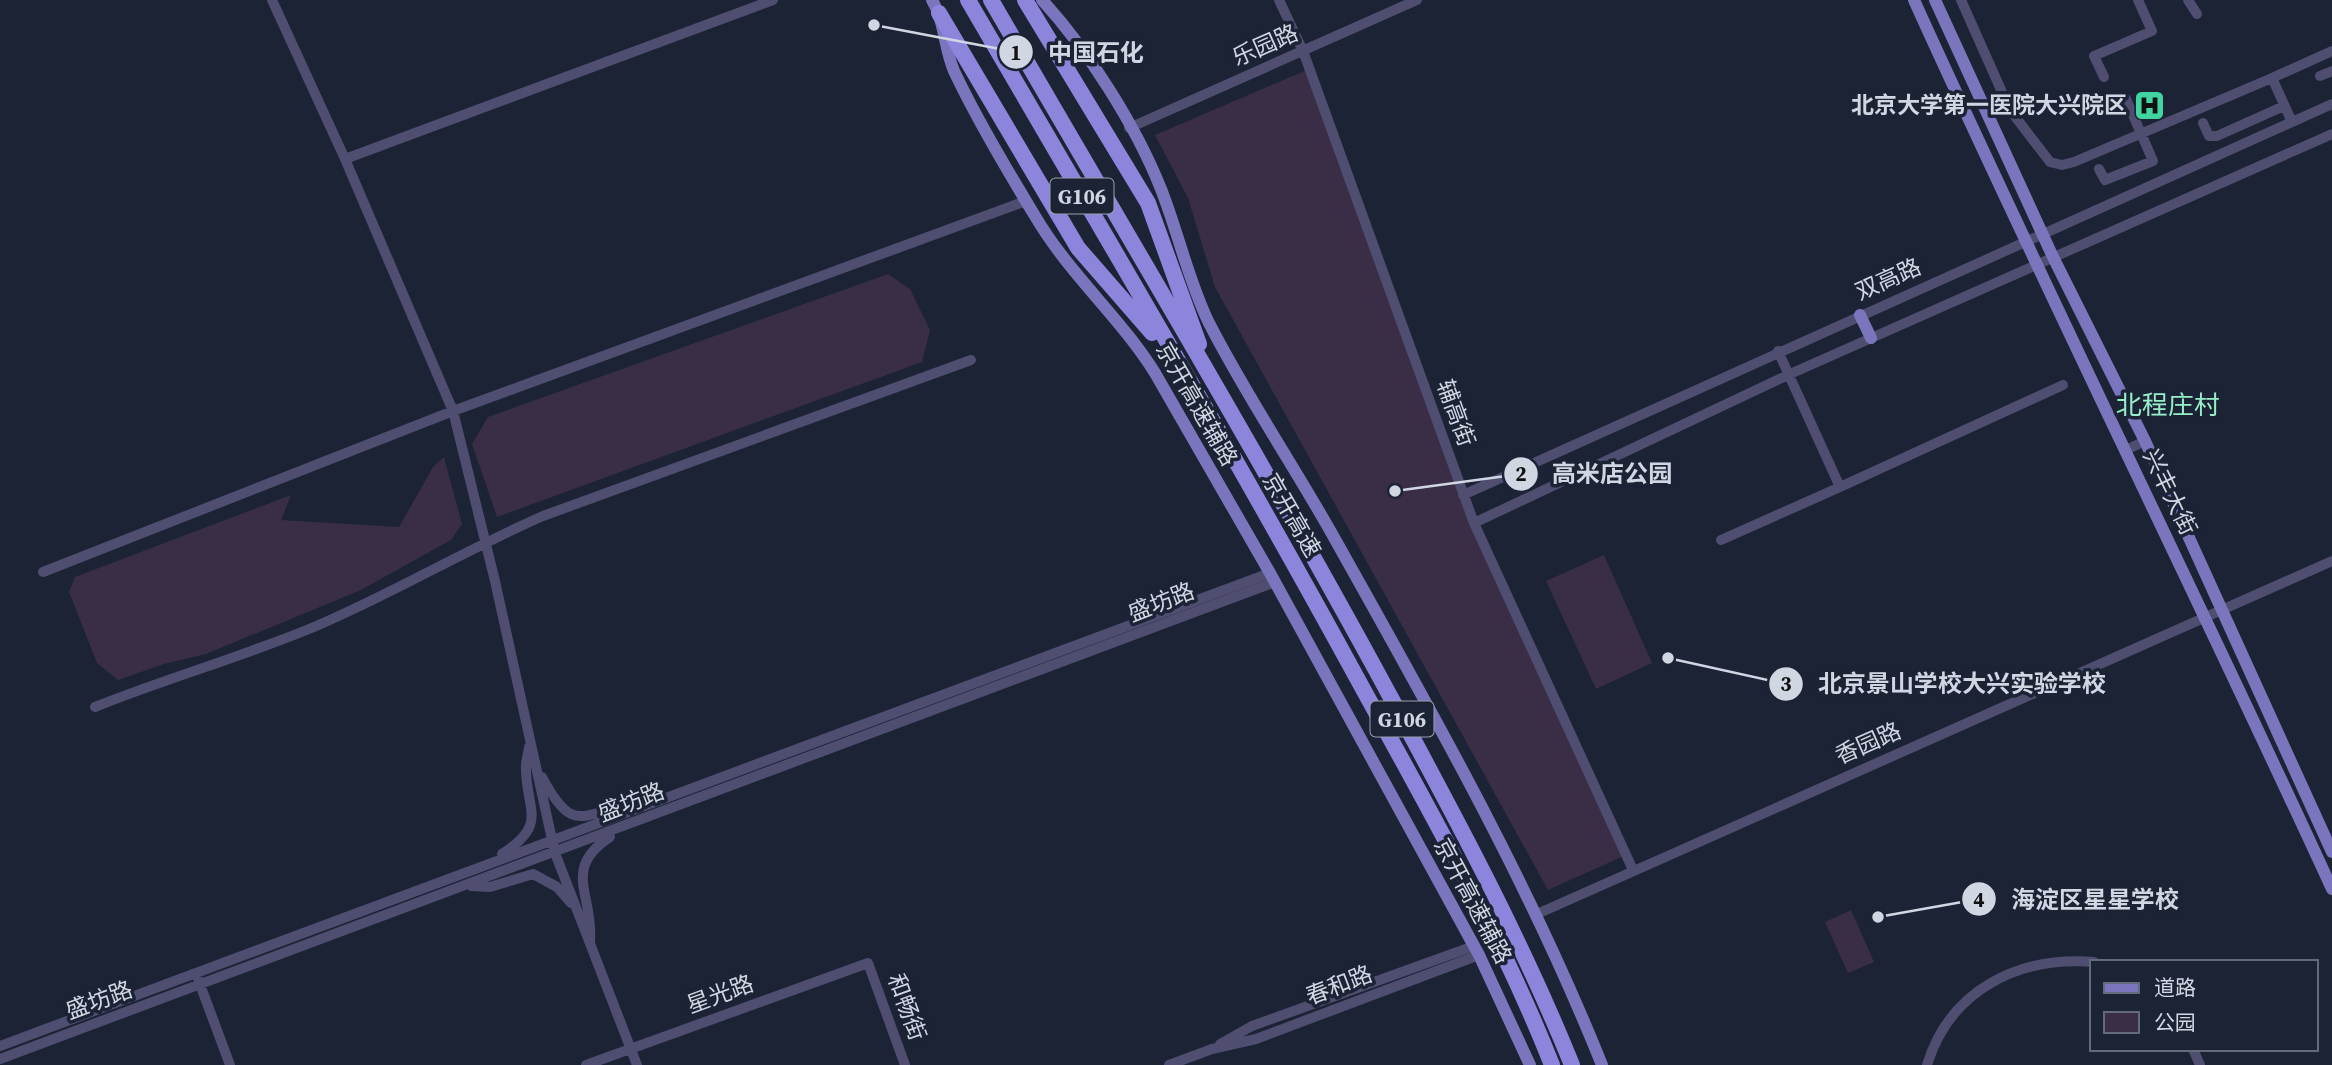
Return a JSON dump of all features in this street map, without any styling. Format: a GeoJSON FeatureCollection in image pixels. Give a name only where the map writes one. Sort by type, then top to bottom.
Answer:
{"type":"FeatureCollection","features":[{"type":"Feature","properties":{"kind":"highway","name":"京开高速"},"geometry":{"type":"LineString","coordinates":[[968,0],[1196,392],[1448,845],[1535,1021],[1552,1065]]}},
{"type":"Feature","properties":{"kind":"highway","name":"京开高速"},"geometry":{"type":"LineString","coordinates":[[991,0],[1318,564],[1464,833],[1550,1012],[1572,1065]]}},
{"type":"Feature","properties":{"kind":"highway"},"geometry":{"type":"LineString","coordinates":[[1025,0],[1148,203],[1212,382]]}},
{"type":"Feature","properties":{"kind":"highway"},"geometry":{"type":"LineString","coordinates":[[936,6],[1078,248],[1135,310],[1196,392]]}},
{"type":"Feature","properties":{"kind":"main road"},"geometry":{"type":"LineString","coordinates":[[1042,0],[1084,51],[1129,128],[1160,187],[1208,321],[1343,552],[1490,820],[1537,914],[1602,1065]]}},
{"type":"Feature","properties":{"kind":"main road","name":"兴丰大街"},"geometry":{"type":"LineString","coordinates":[[1914,0],[2025,241],[2207,616],[2332,889]]}},
{"type":"Feature","properties":{"kind":"main road","name":"兴丰大街"},"geometry":{"type":"LineString","coordinates":[[1935,0],[2042,234],[2145,441],[2332,852]]}},
{"type":"Feature","properties":{"kind":"main road","name":"京开高速辅路"},"geometry":{"type":"LineString","coordinates":[[936,6],[953,69],[1026,201],[1064,261],[1136,343],[1273,578],[1476,951],[1530,1065]]}},
{"type":"Feature","properties":{"kind":"main road"},"geometry":{"type":"LineString","coordinates":[[1860,315],[1871,338]]}},
{"type":"Feature","properties":{"kind":"street"},"geometry":{"type":"LineString","coordinates":[[272,0],[345,159],[453,411],[555,853],[637,1065]]}},
{"type":"Feature","properties":{"kind":"street"},"geometry":{"type":"LineString","coordinates":[[345,159],[773,0]]}},
{"type":"Feature","properties":{"kind":"street","name":"辅高街"},"geometry":{"type":"LineString","coordinates":[[1279,0],[1303,51],[1474,523],[1633,870]]}},
{"type":"Feature","properties":{"kind":"street","name":"乐园路"},"geometry":{"type":"LineString","coordinates":[[1129,128],[1417,0]]}},
{"type":"Feature","properties":{"kind":"street"},"geometry":{"type":"LineString","coordinates":[[1961,0],[2010,110],[2050,162],[2062,165],[2141,134],[2332,51]]}},
{"type":"Feature","properties":{"kind":"street"},"geometry":{"type":"LineString","coordinates":[[2104,77],[2094,56],[2152,31],[2138,0]]}},
{"type":"Feature","properties":{"kind":"street"},"geometry":{"type":"LineString","coordinates":[[2188,0],[2197,14]]}},
{"type":"Feature","properties":{"kind":"street"},"geometry":{"type":"LineString","coordinates":[[2320,76],[2332,71]]}},
{"type":"Feature","properties":{"kind":"street"},"geometry":{"type":"LineString","coordinates":[[2272,78],[2292,122]]}},
{"type":"Feature","properties":{"kind":"street"},"geometry":{"type":"LineString","coordinates":[[2099,169],[2105,180],[2153,161],[2126,99]]}},
{"type":"Feature","properties":{"kind":"street","name":"双高路"},"geometry":{"type":"LineString","coordinates":[[1463,495],[2332,104]]}},
{"type":"Feature","properties":{"kind":"street"},"geometry":{"type":"LineString","coordinates":[[2203,123],[2209,136],[2217,136],[2284,106]]}},
{"type":"Feature","properties":{"kind":"street","name":"双高路"},"geometry":{"type":"LineString","coordinates":[[1474,523],[1790,374],[2332,134]]}},
{"type":"Feature","properties":{"kind":"street"},"geometry":{"type":"LineString","coordinates":[[43,572],[453,411],[1026,201]]}},
{"type":"Feature","properties":{"kind":"street"},"geometry":{"type":"LineString","coordinates":[[1778,351],[1840,487]]}},
{"type":"Feature","properties":{"kind":"street"},"geometry":{"type":"LineString","coordinates":[[95,707],[313,628],[485,541],[543,516],[971,360]]}},
{"type":"Feature","properties":{"kind":"street"},"geometry":{"type":"LineString","coordinates":[[1721,540],[2063,385]]}},
{"type":"Feature","properties":{"kind":"street"},"geometry":{"type":"LineString","coordinates":[[2126,450],[2145,441]]}},
{"type":"Feature","properties":{"kind":"street","name":"香园路"},"geometry":{"type":"LineString","coordinates":[[1537,914],[2332,561]]}},
{"type":"Feature","properties":{"kind":"street","name":"盛坊路"},"geometry":{"type":"LineString","coordinates":[[0,1059],[487,864],[1273,578]]}},
{"type":"Feature","properties":{"kind":"street","name":"盛坊路"},"geometry":{"type":"LineString","coordinates":[[0,1046],[555,853],[1273,578]]}},
{"type":"Feature","properties":{"kind":"street"},"geometry":{"type":"LineString","coordinates":[[487,864],[512,848],[528,831],[533,818],[526,770],[530,741]]}},
{"type":"Feature","properties":{"kind":"street"},"geometry":{"type":"LineString","coordinates":[[535,764],[551,794],[568,814],[580,817],[622,806],[654,803]]}},
{"type":"Feature","properties":{"kind":"street"},"geometry":{"type":"LineString","coordinates":[[590,944],[592,919],[581,874],[586,859],[601,843],[627,825]]}},
{"type":"Feature","properties":{"kind":"street"},"geometry":{"type":"LineString","coordinates":[[465,886],[490,887],[533,874],[557,887],[579,916]]}},
{"type":"Feature","properties":{"kind":"street","name":"春和路"},"geometry":{"type":"LineString","coordinates":[[1169,1065],[1212,1049],[1252,1026],[1476,951]]}},
{"type":"Feature","properties":{"kind":"street"},"geometry":{"type":"LineString","coordinates":[[1927,1065],[1931,1050],[1957,1009],[1993,979],[2015,970],[2070,960],[2090,962]]}},
{"type":"Feature","properties":{"kind":"street","name":"星光路"},"geometry":{"type":"LineString","coordinates":[[586,1065],[868,963]]}},
{"type":"Feature","properties":{"kind":"street","name":"和畅街"},"geometry":{"type":"LineString","coordinates":[[868,963],[905,1065]]}},
{"type":"Feature","properties":{"kind":"street"},"geometry":{"type":"LineString","coordinates":[[198,979],[230,1065]]}},
{"type":"Feature","properties":{"kind":"green space"},"geometry":{"type":"Polygon","coordinates":[[[1309,69],[1450,459],[1626,855],[1548,890],[1215,287],[1188,198],[1155,135],[1309,69]]]}},
{"type":"Feature","properties":{"kind":"green space"},"geometry":{"type":"Polygon","coordinates":[[[888,274],[910,289],[930,330],[922,362],[497,517],[472,444],[488,417],[888,274]]]}},
{"type":"Feature","properties":{"kind":"green space"},"geometry":{"type":"Polygon","coordinates":[[[444,457],[462,524],[451,540],[361,590],[206,654],[164,664],[118,680],[97,663],[69,592],[75,577],[291,495],[281,520],[399,527],[433,467],[444,457]]]}},
{"type":"Feature","properties":{"kind":"green space"},"geometry":{"type":"Polygon","coordinates":[[[1604,555],[1652,663],[1596,689],[1546,581],[1604,555]]]}},
{"type":"Feature","properties":{"kind":"green space"},"geometry":{"type":"Polygon","coordinates":[[[1851,910],[1874,962],[1848,973],[1825,922],[1851,910]]]}},
{"type":"Feature","properties":{"kind":"place","name":"中国石化"},"geometry":{"type":"Point","coordinates":[874,25]}},
{"type":"Feature","properties":{"kind":"place","name":"北京大学第一医院大兴院区"},"geometry":{"type":"Point","coordinates":[2150,105]}},
{"type":"Feature","properties":{"kind":"place","name":"高米店公园"},"geometry":{"type":"Point","coordinates":[1395,491]}},
{"type":"Feature","properties":{"kind":"place","name":"北京景山学校大兴实验学校"},"geometry":{"type":"Point","coordinates":[1668,658]}},
{"type":"Feature","properties":{"kind":"place","name":"海淀区星星学校"},"geometry":{"type":"Point","coordinates":[1878,917]}},
{"type":"Feature","properties":{"kind":"district","name":"北程庄村"},"geometry":{"type":"Point","coordinates":[2168,405]}}]}
